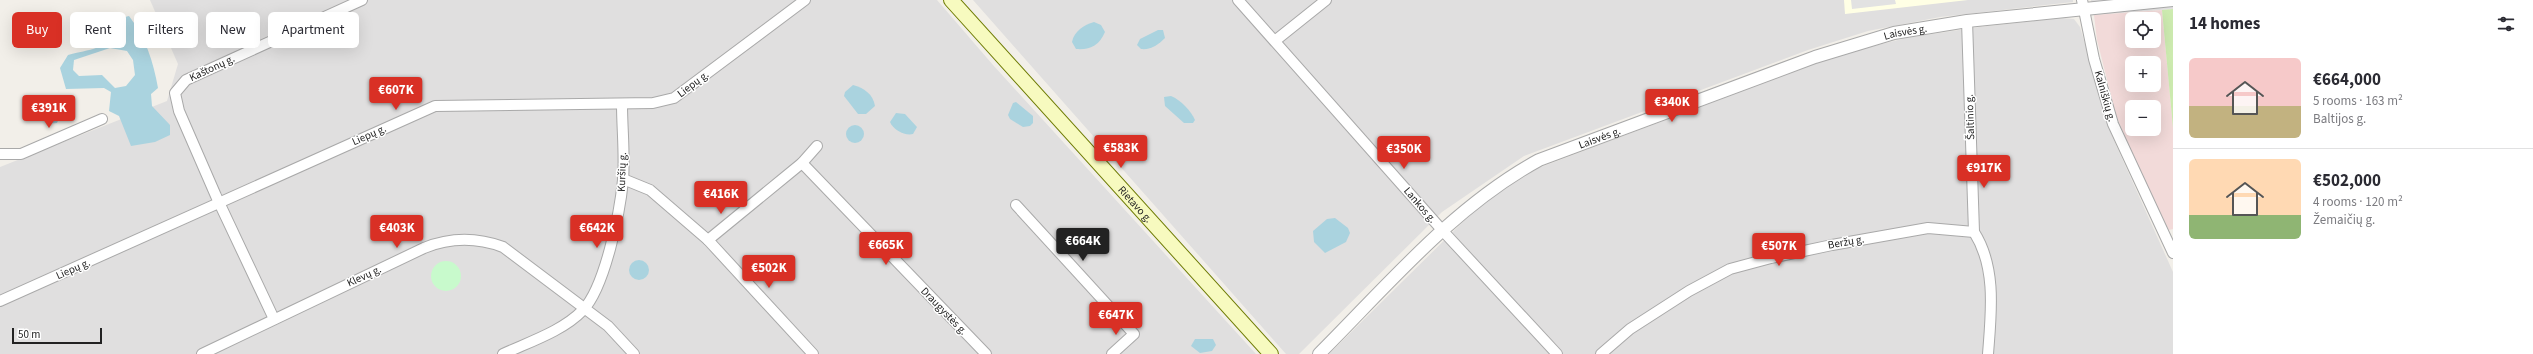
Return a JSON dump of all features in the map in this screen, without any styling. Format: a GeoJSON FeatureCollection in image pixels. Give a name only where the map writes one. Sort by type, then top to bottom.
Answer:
{"type":"FeatureCollection","features":[{"type":"Feature","properties":{"kind":"main road","name":"Rietavo g."},"geometry":{"type":"LineString","coordinates":[[952,0],[1272,354]]}},
{"type":"Feature","properties":{"kind":"street","name":"Kaštonų g."},"geometry":{"type":"LineString","coordinates":[[220,203],[179,111],[175,93],[186,80],[362,0]]}},
{"type":"Feature","properties":{"kind":"street","name":"Liepų g."},"geometry":{"type":"LineString","coordinates":[[0,301],[435,106],[653,103],[674,98],[805,0]]}},
{"type":"Feature","properties":{"kind":"street","name":"Lankos g."},"geometry":{"type":"LineString","coordinates":[[1238,0],[1276,40],[1442,230],[1556,354]]}},
{"type":"Feature","properties":{"kind":"street"},"geometry":{"type":"LineString","coordinates":[[1276,40],[1326,0]]}},
{"type":"Feature","properties":{"kind":"street","name":"Laisvės g."},"geometry":{"type":"LineString","coordinates":[[1319,354],[1442,230],[1481,196],[1511,175],[1539,160],[1850,45],[1894,34],[1967,21],[2083,4],[2173,0]]}},
{"type":"Feature","properties":{"kind":"street","name":"Kalniškių g."},"geometry":{"type":"LineString","coordinates":[[2083,4],[2094,60],[2113,124],[2173,253]]}},
{"type":"Feature","properties":{"kind":"street","name":"Šaltinio g."},"geometry":{"type":"LineString","coordinates":[[1967,21],[1974,232],[1981,243],[1987,262],[1992,294],[1988,354]]}},
{"type":"Feature","properties":{"kind":"street","name":"Kuršių g."},"geometry":{"type":"LineString","coordinates":[[503,354],[562,325],[584,310],[600,281],[620,204],[623,179],[622,104]]}},
{"type":"Feature","properties":{"kind":"street"},"geometry":{"type":"LineString","coordinates":[[0,154],[21,154],[102,119]]}},
{"type":"Feature","properties":{"kind":"street"},"geometry":{"type":"LineString","coordinates":[[708,240],[802,163],[817,146]]}},
{"type":"Feature","properties":{"kind":"street","name":"Draugystės g."},"geometry":{"type":"LineString","coordinates":[[802,163],[986,354]]}},
{"type":"Feature","properties":{"kind":"street"},"geometry":{"type":"LineString","coordinates":[[623,179],[650,190],[708,240],[813,354]]}},
{"type":"Feature","properties":{"kind":"street"},"geometry":{"type":"LineString","coordinates":[[220,203],[274,319]]}},
{"type":"Feature","properties":{"kind":"street"},"geometry":{"type":"LineString","coordinates":[[1016,205],[1134,334],[1112,354]]}},
{"type":"Feature","properties":{"kind":"street","name":"Beržų g."},"geometry":{"type":"LineString","coordinates":[[1601,354],[1630,329],[1689,291],[1730,269],[1816,248],[1928,228],[1974,232]]}},
{"type":"Feature","properties":{"kind":"street","name":"Klevų g."},"geometry":{"type":"LineString","coordinates":[[202,354],[424,248],[439,242],[457,238],[489,241],[503,247],[584,310],[608,326],[634,354]]}},
{"type":"Feature","properties":{"kind":"shaded area"},"geometry":{"type":"Polygon","coordinates":[[[150,0],[937,0],[993,65],[1256,354],[0,354],[0,167],[167,101],[178,64],[171,48],[198,48],[198,12],[155,12],[150,0]]]}},
{"type":"Feature","properties":{"kind":"shaded area"},"geometry":{"type":"Polygon","coordinates":[[[973,0],[2073,0],[2073,2],[1940,17],[1868,31],[1808,50],[1524,156],[1442,212],[1299,354],[1286,354],[973,0]]]}},
{"type":"Feature","properties":{"kind":"shaded area"},"geometry":{"type":"Polygon","coordinates":[[[1844,0],[1968,0],[1845,14],[1844,0]]]}},
{"type":"Feature","properties":{"kind":"shaded area"},"geometry":{"type":"Polygon","coordinates":[[[1851,0],[1895,0],[1896,4],[1852,9],[1851,0]]]}},
{"type":"Feature","properties":{"kind":"shaded area"},"geometry":{"type":"Polygon","coordinates":[[[2091,0],[2173,0],[2173,9],[2094,15],[2091,0]]]}},
{"type":"Feature","properties":{"kind":"shaded area"},"geometry":{"type":"Polygon","coordinates":[[[2162,10],[2173,128],[2173,229],[2169,230],[2140,173],[2116,115],[2097,40],[2094,15],[2125,13],[2125,48],[2161,48],[2161,12],[2135,12],[2162,10]]]}},
{"type":"Feature","properties":{"kind":"shaded area"},"geometry":{"type":"Polygon","coordinates":[[[2063,18],[2074,19],[2080,27],[2112,136],[2173,272],[2173,354],[1329,354],[1480,205],[1511,183],[1541,167],[1838,55],[1906,38],[1979,27],[2063,18]]]}},
{"type":"Feature","properties":{"kind":"green space"},"geometry":{"type":"Polygon","coordinates":[[[2173,9],[2173,128],[2162,10],[2173,9]]]}},
{"type":"Feature","properties":{"kind":"green space"},"geometry":{"type":"Polygon","coordinates":[[[446,261],[452,262],[460,270],[460,282],[452,290],[446,291],[440,290],[432,282],[431,276],[432,270],[440,262],[446,261]]]}},
{"type":"Feature","properties":{"kind":"water"},"geometry":{"type":"Polygon","coordinates":[[[129,16],[134,23],[134,48],[147,48],[154,68],[158,88],[151,94],[152,106],[170,125],[170,135],[155,142],[131,146],[119,116],[109,111],[111,92],[104,88],[66,89],[60,68],[68,55],[97,48],[110,48],[126,48],[126,17],[129,16]],[[110,48],[74,60],[73,70],[79,76],[102,75],[115,88],[126,86],[135,75],[133,60],[127,51],[110,48]]]}},
{"type":"Feature","properties":{"kind":"water"},"geometry":{"type":"Polygon","coordinates":[[[1094,22],[1101,25],[1105,32],[1103,37],[1097,44],[1090,48],[1076,49],[1072,42],[1077,32],[1083,27],[1094,22]]]}},
{"type":"Feature","properties":{"kind":"water"},"geometry":{"type":"Polygon","coordinates":[[[1158,30],[1163,30],[1165,38],[1157,45],[1151,48],[1141,49],[1137,45],[1140,39],[1158,30]]]}},
{"type":"Feature","properties":{"kind":"water"},"geometry":{"type":"Polygon","coordinates":[[[853,85],[867,92],[874,102],[875,106],[866,114],[858,114],[844,96],[845,92],[853,85]]]}},
{"type":"Feature","properties":{"kind":"water"},"geometry":{"type":"Polygon","coordinates":[[[44,95],[57,106],[59,110],[59,118],[57,123],[47,122],[40,116],[37,106],[37,96],[44,95]]]}},
{"type":"Feature","properties":{"kind":"water"},"geometry":{"type":"Polygon","coordinates":[[[1171,96],[1182,103],[1188,110],[1195,120],[1193,123],[1184,123],[1165,106],[1164,97],[1171,96]]]}},
{"type":"Feature","properties":{"kind":"water"},"geometry":{"type":"Polygon","coordinates":[[[1016,102],[1033,116],[1033,123],[1030,126],[1023,127],[1010,119],[1008,115],[1013,103],[1016,102]]]}},
{"type":"Feature","properties":{"kind":"water"},"geometry":{"type":"Polygon","coordinates":[[[896,113],[905,114],[917,127],[913,134],[903,133],[894,128],[890,122],[896,113]]]}},
{"type":"Feature","properties":{"kind":"water"},"geometry":{"type":"Polygon","coordinates":[[[855,125],[861,128],[864,134],[861,140],[855,143],[849,140],[846,134],[849,128],[855,125]]]}},
{"type":"Feature","properties":{"kind":"water"},"geometry":{"type":"Polygon","coordinates":[[[1335,218],[1348,228],[1350,233],[1346,242],[1325,253],[1314,242],[1313,231],[1327,219],[1335,218]]]}},
{"type":"Feature","properties":{"kind":"water"},"geometry":{"type":"Polygon","coordinates":[[[639,260],[646,263],[649,270],[646,277],[639,280],[632,277],[629,270],[632,263],[639,260]]]}},
{"type":"Feature","properties":{"kind":"water"},"geometry":{"type":"Polygon","coordinates":[[[1195,339],[1213,339],[1216,345],[1212,351],[1200,353],[1191,346],[1195,339]]]}}]}
